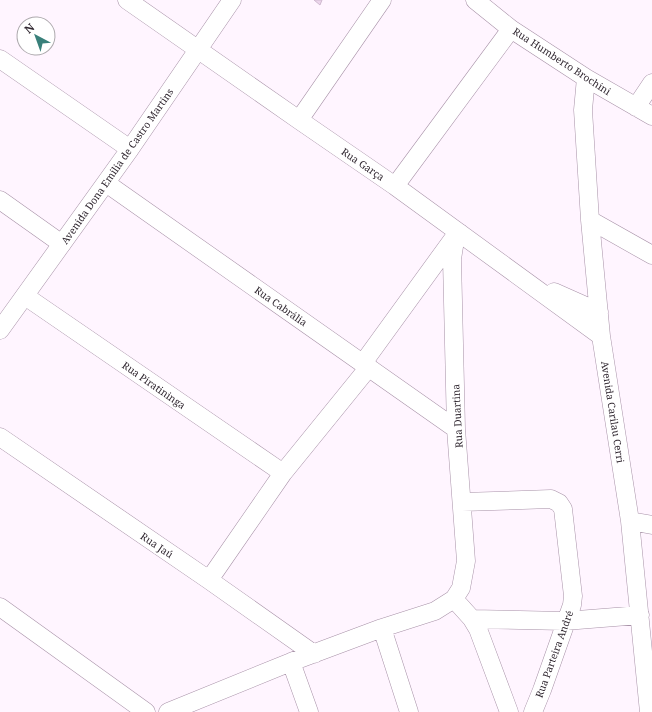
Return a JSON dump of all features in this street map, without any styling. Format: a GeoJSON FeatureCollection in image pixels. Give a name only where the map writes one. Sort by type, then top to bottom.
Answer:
{"type":"FeatureCollection","features":[{"type":"Feature","properties":{"kind":"street","name":"Rua Garça"},"geometry":{"type":"LineString","coordinates":[[127,0],[395,186],[601,336]]}},
{"type":"Feature","properties":{"kind":"street","name":"Avenida Dona Emilia de Castro Martins"},"geometry":{"type":"LineString","coordinates":[[0,330],[130,149],[232,0]]}},
{"type":"Feature","properties":{"kind":"street"},"geometry":{"type":"LineString","coordinates":[[299,120],[382,0]]}},
{"type":"Feature","properties":{"kind":"street","name":"Rua Humberto Brochini"},"geometry":{"type":"LineString","coordinates":[[475,0],[511,29],[593,82],[652,116]]}},
{"type":"Feature","properties":{"kind":"street"},"geometry":{"type":"LineString","coordinates":[[395,186],[511,29]]}},
{"type":"Feature","properties":{"kind":"street"},"geometry":{"type":"LineString","coordinates":[[0,59],[130,149]]}},
{"type":"Feature","properties":{"kind":"street","name":"Avenida Carilau Cerri"},"geometry":{"type":"LineString","coordinates":[[593,82],[583,110],[590,220],[601,336],[630,521],[640,615],[648,658],[650,712]]}},
{"type":"Feature","properties":{"kind":"street"},"geometry":{"type":"LineString","coordinates":[[636,106],[652,83]]}},
{"type":"Feature","properties":{"kind":"street","name":"Rua Cabrália"},"geometry":{"type":"LineString","coordinates":[[106,183],[456,429]]}},
{"type":"Feature","properties":{"kind":"street"},"geometry":{"type":"LineString","coordinates":[[0,200],[62,244]]}},
{"type":"Feature","properties":{"kind":"street"},"geometry":{"type":"LineString","coordinates":[[590,220],[652,255]]}},
{"type":"Feature","properties":{"kind":"street"},"geometry":{"type":"LineString","coordinates":[[208,580],[284,473],[366,365],[459,232]]}},
{"type":"Feature","properties":{"kind":"street","name":"Rua Duartina"},"geometry":{"type":"LineString","coordinates":[[454,599],[461,588],[466,561],[456,429],[452,258],[455,240],[459,232]]}},
{"type":"Feature","properties":{"kind":"street","name":"Rua Garça"},"geometry":{"type":"LineString","coordinates":[[526,280],[599,312]]}},
{"type":"Feature","properties":{"kind":"street","name":"Rua Piratininga"},"geometry":{"type":"LineString","coordinates":[[25,296],[284,473]]}},
{"type":"Feature","properties":{"kind":"street","name":"Rua Jaú"},"geometry":{"type":"LineString","coordinates":[[0,437],[314,654]]}},
{"type":"Feature","properties":{"kind":"street","name":"Rua Parteira André"},"geometry":{"type":"LineString","coordinates":[[462,502],[551,499],[559,502],[563,509],[573,596],[572,605],[533,712]]}},
{"type":"Feature","properties":{"kind":"street"},"geometry":{"type":"LineString","coordinates":[[630,521],[652,524]]}},
{"type":"Feature","properties":{"kind":"street"},"geometry":{"type":"LineString","coordinates":[[168,712],[291,662],[382,628],[435,611],[454,599],[472,619],[478,629],[509,712]]}},
{"type":"Feature","properties":{"kind":"street"},"geometry":{"type":"LineString","coordinates":[[0,607],[146,712]]}},
{"type":"Feature","properties":{"kind":"street"},"geometry":{"type":"LineString","coordinates":[[472,619],[565,621],[640,615]]}},
{"type":"Feature","properties":{"kind":"street"},"geometry":{"type":"LineString","coordinates":[[382,628],[409,712]]}},
{"type":"Feature","properties":{"kind":"street"},"geometry":{"type":"LineString","coordinates":[[291,662],[308,712]]}},
{"type":"Feature","properties":{"kind":"street"},"geometry":{"type":"LineString","coordinates":[[542,690],[545,712]]}},
{"type":"Feature","properties":{"kind":"building"},"geometry":{"type":"Polygon","coordinates":[[[314,0],[322,0],[320,5],[314,0]]]}}]}
